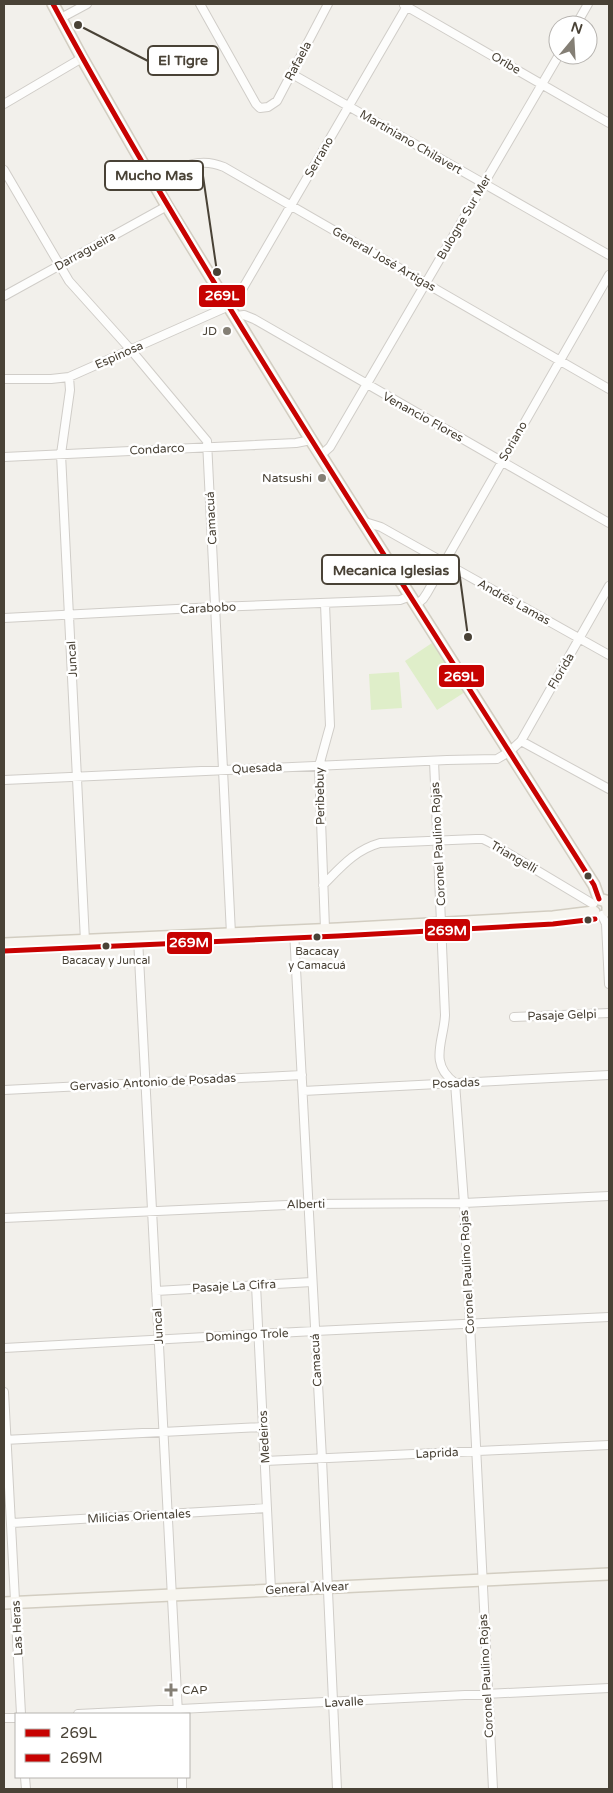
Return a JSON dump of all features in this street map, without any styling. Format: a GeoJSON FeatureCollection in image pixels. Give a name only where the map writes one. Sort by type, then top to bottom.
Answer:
{"type":"FeatureCollection","features":[{"type":"Feature","properties":{"kind":"street"},"geometry":{"type":"LineString","coordinates":[[53,4],[167,206],[311,440],[365,522],[594,885],[603,906],[606,924],[609,984]]}},
{"type":"Feature","properties":{"kind":"street"},"geometry":{"type":"LineString","coordinates":[[61,18],[87,4]]}},
{"type":"Feature","properties":{"kind":"street","name":"Rafaela"},"geometry":{"type":"LineString","coordinates":[[200,4],[260,108],[274,104],[292,74],[328,4]]}},
{"type":"Feature","properties":{"kind":"street"},"geometry":{"type":"LineString","coordinates":[[582,15],[588,4]]}},
{"type":"Feature","properties":{"kind":"street","name":"Oribe"},"geometry":{"type":"LineString","coordinates":[[404,5],[609,123]]}},
{"type":"Feature","properties":{"kind":"street","name":"Serrano"},"geometry":{"type":"LineString","coordinates":[[229,306],[236,300],[404,5]]}},
{"type":"Feature","properties":{"kind":"street"},"geometry":{"type":"LineString","coordinates":[[4,104],[82,58]]}},
{"type":"Feature","properties":{"kind":"street","name":"Bulogne Sur Mer"},"geometry":{"type":"LineString","coordinates":[[320,454],[330,447],[553,65]]}},
{"type":"Feature","properties":{"kind":"street","name":"Martiniano Chilavert"},"geometry":{"type":"LineString","coordinates":[[292,74],[609,255]]}},
{"type":"Feature","properties":{"kind":"street","name":"General José Artigas"},"geometry":{"type":"LineString","coordinates":[[153,182],[188,164],[197,162],[215,163],[609,389]]}},
{"type":"Feature","properties":{"kind":"street","name":"Camacuá"},"geometry":{"type":"LineString","coordinates":[[4,170],[69,281],[204,436],[208,446],[231,934]]}},
{"type":"Feature","properties":{"kind":"street","name":"Darragueira"},"geometry":{"type":"LineString","coordinates":[[4,296],[167,206]]}},
{"type":"Feature","properties":{"kind":"street","name":"Soriano"},"geometry":{"type":"LineString","coordinates":[[414,601],[423,599],[609,275]]}},
{"type":"Feature","properties":{"kind":"street","name":"Espinosa"},"geometry":{"type":"LineString","coordinates":[[4,379],[68,377],[229,306]]}},
{"type":"Feature","properties":{"kind":"street","name":"Venancio Flores"},"geometry":{"type":"LineString","coordinates":[[236,316],[244,315],[254,320],[609,523]]}},
{"type":"Feature","properties":{"kind":"street","name":"Juncal"},"geometry":{"type":"LineString","coordinates":[[68,377],[70,390],[61,454],[85,941]]}},
{"type":"Feature","properties":{"kind":"street","name":"Condarco"},"geometry":{"type":"LineString","coordinates":[[4,457],[296,443],[311,440]]}},
{"type":"Feature","properties":{"kind":"street","name":"Andrés Lamas"},"geometry":{"type":"LineString","coordinates":[[365,522],[381,527],[609,655]]}},
{"type":"Feature","properties":{"kind":"street","name":"Florida"},"geometry":{"type":"LineString","coordinates":[[509,752],[521,741],[609,586]]}},
{"type":"Feature","properties":{"kind":"street","name":"Carabobo"},"geometry":{"type":"LineString","coordinates":[[4,618],[216,607],[414,601]]}},
{"type":"Feature","properties":{"kind":"street","name":"Peribebuy"},"geometry":{"type":"LineString","coordinates":[[325,604],[330,726],[319,766],[325,929]]}},
{"type":"Feature","properties":{"kind":"street"},"geometry":{"type":"LineString","coordinates":[[521,741],[609,789]]}},
{"type":"Feature","properties":{"kind":"street","name":"Quesada"},"geometry":{"type":"LineString","coordinates":[[4,780],[434,760],[497,759],[509,752]]}},
{"type":"Feature","properties":{"kind":"street","name":"Coronel Paulino Rojas"},"geometry":{"type":"LineString","coordinates":[[434,760],[445,1015],[439,1049],[444,1074],[455,1083],[464,1203],[492,1789]]}},
{"type":"Feature","properties":{"kind":"street","name":"Triangelli"},"geometry":{"type":"LineString","coordinates":[[323,884],[351,856],[369,846],[380,843],[483,839],[603,906]]}},
{"type":"Feature","properties":{"kind":"street"},"geometry":{"type":"LineString","coordinates":[[4,944],[294,931],[579,915],[603,906]]}},
{"type":"Feature","properties":{"kind":"street","name":"Camacuá"},"geometry":{"type":"LineString","coordinates":[[294,931],[322,1459],[337,1789]]}},
{"type":"Feature","properties":{"kind":"street","name":"Juncal"},"geometry":{"type":"LineString","coordinates":[[138,938],[178,1712]]}},
{"type":"Feature","properties":{"kind":"street","name":"Pasaje Gelpi"},"geometry":{"type":"LineString","coordinates":[[514,1017],[609,1013]]}},
{"type":"Feature","properties":{"kind":"street","name":"Gervasio Antonio de Posadas"},"geometry":{"type":"LineString","coordinates":[[4,1090],[302,1075]]}},
{"type":"Feature","properties":{"kind":"street","name":"Posadas"},"geometry":{"type":"LineString","coordinates":[[303,1091],[609,1076]]}},
{"type":"Feature","properties":{"kind":"street","name":"Alberti"},"geometry":{"type":"LineString","coordinates":[[4,1218],[309,1204],[464,1203],[609,1196]]}},
{"type":"Feature","properties":{"kind":"street","name":"Pasaje La Cifra"},"geometry":{"type":"LineString","coordinates":[[156,1291],[312,1282]]}},
{"type":"Feature","properties":{"kind":"street","name":"Medeiros"},"geometry":{"type":"LineString","coordinates":[[256,1285],[270,1590]]}},
{"type":"Feature","properties":{"kind":"street","name":"Domingo Trole"},"geometry":{"type":"LineString","coordinates":[[4,1348],[609,1317]]}},
{"type":"Feature","properties":{"kind":"street","name":"Las Heras"},"geometry":{"type":"LineString","coordinates":[[4,1392],[5,1440],[12,1522],[10,1602],[21,1713]]}},
{"type":"Feature","properties":{"kind":"street"},"geometry":{"type":"LineString","coordinates":[[5,1440],[264,1427]]}},
{"type":"Feature","properties":{"kind":"street","name":"Laprida"},"geometry":{"type":"LineString","coordinates":[[265,1461],[609,1445]]}},
{"type":"Feature","properties":{"kind":"street","name":"Milicias Orientales"},"geometry":{"type":"LineString","coordinates":[[12,1522],[267,1508]]}},
{"type":"Feature","properties":{"kind":"street","name":"General Alvear"},"geometry":{"type":"LineString","coordinates":[[10,1602],[609,1574]]}},
{"type":"Feature","properties":{"kind":"street","name":"Lavalle"},"geometry":{"type":"LineString","coordinates":[[128,1713],[178,1712],[609,1688]]}},
{"type":"Feature","properties":{"kind":"green space"},"geometry":{"type":"Polygon","coordinates":[[[432,643],[465,692],[437,710],[405,661],[432,643]]]}},
{"type":"Feature","properties":{"kind":"green space"},"geometry":{"type":"Polygon","coordinates":[[[399,672],[402,708],[371,710],[369,674],[399,672]]]}},
{"type":"Feature","properties":{"kind":"transit line","name":"269L"},"geometry":{"type":"LineString","coordinates":[[53,4],[127,137],[205,268],[341,487],[594,885],[599,899]]}},
{"type":"Feature","properties":{"kind":"transit line","name":"269M"},"geometry":{"type":"LineString","coordinates":[[4,951],[338,936],[553,924],[595,919]]}},
{"type":"Feature","properties":{"kind":"place","name":"El Tigre"},"geometry":{"type":"Point","coordinates":[78,25]}},
{"type":"Feature","properties":{"kind":"place","name":"Mucho Mas"},"geometry":{"type":"Point","coordinates":[217,272]}},
{"type":"Feature","properties":{"kind":"place","name":"JD"},"geometry":{"type":"Point","coordinates":[227,331]}},
{"type":"Feature","properties":{"kind":"place","name":"Natsushi"},"geometry":{"type":"Point","coordinates":[322,478]}},
{"type":"Feature","properties":{"kind":"place","name":"Mecanica Iglesias"},"geometry":{"type":"Point","coordinates":[468,637]}},
{"type":"Feature","properties":{"kind":"place","name":"Bacacay y Camacuá"},"geometry":{"type":"Point","coordinates":[317,937]}},
{"type":"Feature","properties":{"kind":"place","name":"Bacacay y Juncal"},"geometry":{"type":"Point","coordinates":[106,946]}},
{"type":"Feature","properties":{"kind":"place","name":"CAP"},"geometry":{"type":"Point","coordinates":[171,1690]}}]}
